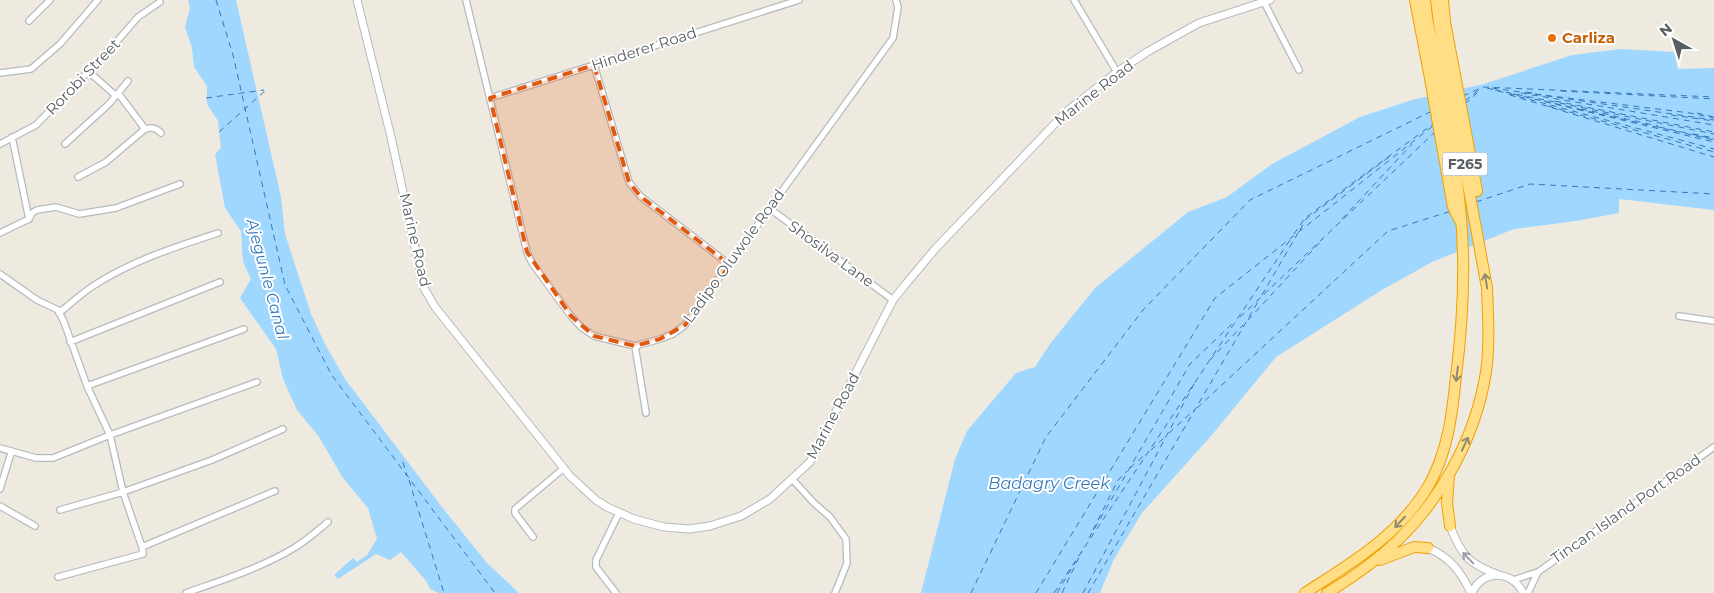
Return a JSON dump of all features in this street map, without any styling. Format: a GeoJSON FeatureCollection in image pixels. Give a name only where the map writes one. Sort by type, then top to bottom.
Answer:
{"type":"FeatureCollection","features":[{"type":"Feature","properties":{"kind":"highway"},"geometry":{"type":"LineString","coordinates":[[1415,0],[1430,73],[1453,207],[1462,226]]}},
{"type":"Feature","properties":{"kind":"highway","name":"F265"},"geometry":{"type":"LineString","coordinates":[[1305,593],[1369,551],[1405,516],[1428,486],[1445,448],[1450,428],[1459,351],[1463,282],[1462,226],[1452,151],[1425,0]]}},
{"type":"Feature","properties":{"kind":"highway","name":"F265"},"geometry":{"type":"LineString","coordinates":[[1327,593],[1372,563],[1398,540],[1434,496],[1462,451],[1474,420],[1486,373],[1489,329],[1487,288],[1439,28],[1436,0]]}},
{"type":"Feature","properties":{"kind":"highway"},"geometry":{"type":"LineString","coordinates":[[1443,0],[1445,22],[1480,205],[1476,221]]}},
{"type":"Feature","properties":{"kind":"highway"},"geometry":{"type":"LineString","coordinates":[[1450,472],[1447,504],[1450,526]]}},
{"type":"Feature","properties":{"kind":"highway"},"geometry":{"type":"LineString","coordinates":[[1372,563],[1402,550],[1414,547],[1428,548]]}},
{"type":"Feature","properties":{"kind":"street"},"geometry":{"type":"LineString","coordinates":[[29,21],[50,0]]}},
{"type":"Feature","properties":{"kind":"street"},"geometry":{"type":"LineString","coordinates":[[0,73],[31,69],[60,44],[98,0]]}},
{"type":"Feature","properties":{"kind":"street","name":"Marine Road"},"geometry":{"type":"LineString","coordinates":[[357,0],[391,137],[424,288],[435,307],[564,468],[596,500],[619,513],[648,524],[689,529],[710,526],[741,516],[770,499],[810,462],[893,300],[936,248],[1067,111],[1117,72],[1147,52],[1199,23],[1267,1]]}},
{"type":"Feature","properties":{"kind":"street","name":"Ladipo Oluwole Road"},"geometry":{"type":"LineString","coordinates":[[466,0],[524,242],[532,263],[581,327],[594,336],[635,346],[673,334],[685,325],[893,38],[898,7],[896,0]]}},
{"type":"Feature","properties":{"kind":"street","name":"Hinderer Road"},"geometry":{"type":"LineString","coordinates":[[490,98],[799,0]]}},
{"type":"Feature","properties":{"kind":"street"},"geometry":{"type":"LineString","coordinates":[[1074,0],[1117,72]]}},
{"type":"Feature","properties":{"kind":"street"},"geometry":{"type":"LineString","coordinates":[[1267,1],[1299,70]]}},
{"type":"Feature","properties":{"kind":"street","name":"Rorobi Street"},"geometry":{"type":"LineString","coordinates":[[0,144],[36,125],[113,46],[138,17],[160,2]]}},
{"type":"Feature","properties":{"kind":"street"},"geometry":{"type":"LineString","coordinates":[[594,65],[629,182],[640,196],[730,264]]}},
{"type":"Feature","properties":{"kind":"street"},"geometry":{"type":"LineString","coordinates":[[88,71],[116,94],[145,129]]}},
{"type":"Feature","properties":{"kind":"street"},"geometry":{"type":"LineString","coordinates":[[65,144],[109,104],[128,81]]}},
{"type":"Feature","properties":{"kind":"street"},"geometry":{"type":"LineString","coordinates":[[78,177],[106,162],[145,129],[152,127],[161,133]]}},
{"type":"Feature","properties":{"kind":"street"},"geometry":{"type":"LineString","coordinates":[[12,137],[29,220]]}},
{"type":"Feature","properties":{"kind":"street"},"geometry":{"type":"LineString","coordinates":[[0,232],[29,220],[32,213],[37,210],[56,207],[79,214],[116,208],[180,184]]}},
{"type":"Feature","properties":{"kind":"street","name":"Shosilva Lane"},"geometry":{"type":"LineString","coordinates":[[769,208],[893,300]]}},
{"type":"Feature","properties":{"kind":"street"},"geometry":{"type":"LineString","coordinates":[[60,313],[91,287],[122,269],[157,254],[218,233]]}},
{"type":"Feature","properties":{"kind":"street"},"geometry":{"type":"LineString","coordinates":[[0,274],[37,300],[58,310],[60,313],[87,386],[110,434],[123,492],[142,547],[143,554],[58,577]]}},
{"type":"Feature","properties":{"kind":"street"},"geometry":{"type":"LineString","coordinates":[[70,342],[220,282]]}},
{"type":"Feature","properties":{"kind":"street"},"geometry":{"type":"LineString","coordinates":[[1679,316],[1714,321]]}},
{"type":"Feature","properties":{"kind":"street"},"geometry":{"type":"LineString","coordinates":[[87,386],[244,329]]}},
{"type":"Feature","properties":{"kind":"street"},"geometry":{"type":"LineString","coordinates":[[635,346],[646,412]]}},
{"type":"Feature","properties":{"kind":"street"},"geometry":{"type":"LineString","coordinates":[[0,448],[12,453],[36,458],[53,458],[110,434],[257,382]]}},
{"type":"Feature","properties":{"kind":"street"},"geometry":{"type":"LineString","coordinates":[[60,510],[123,492],[212,460],[283,429]]}},
{"type":"Feature","properties":{"kind":"street","name":"Tincan Island Port Road"},"geometry":{"type":"LineString","coordinates":[[1513,580],[1538,572],[1714,446]]}},
{"type":"Feature","properties":{"kind":"street"},"geometry":{"type":"LineString","coordinates":[[0,489],[12,453]]}},
{"type":"Feature","properties":{"kind":"street"},"geometry":{"type":"LineString","coordinates":[[533,537],[515,509],[564,468]]}},
{"type":"Feature","properties":{"kind":"street"},"geometry":{"type":"LineString","coordinates":[[792,479],[830,517],[846,539],[847,563],[835,593]]}},
{"type":"Feature","properties":{"kind":"street"},"geometry":{"type":"LineString","coordinates":[[142,547],[275,491]]}},
{"type":"Feature","properties":{"kind":"street"},"geometry":{"type":"LineString","coordinates":[[0,506],[35,526]]}},
{"type":"Feature","properties":{"kind":"street"},"geometry":{"type":"LineString","coordinates":[[616,593],[596,567],[596,560],[619,513]]}},
{"type":"Feature","properties":{"kind":"street"},"geometry":{"type":"LineString","coordinates":[[186,593],[282,555],[296,547],[328,522]]}},
{"type":"Feature","properties":{"kind":"street"},"geometry":{"type":"LineString","coordinates":[[1450,526],[1466,558],[1478,567],[1513,580],[1523,593]]}},
{"type":"Feature","properties":{"kind":"street"},"geometry":{"type":"LineString","coordinates":[[1428,548],[1450,560],[1460,572],[1471,593]]}},
{"type":"Feature","properties":{"kind":"street","name":"Tincan Island Port Road"},"geometry":{"type":"LineString","coordinates":[[1528,593],[1538,572]]}},
{"type":"Feature","properties":{"kind":"street"},"geometry":{"type":"LineString","coordinates":[[1471,593],[1484,578],[1499,575]]}},
{"type":"Feature","properties":{"kind":"highlighted area"},"geometry":{"type":"Polygon","coordinates":[[[594,65],[629,182],[640,196],[730,265],[685,325],[660,339],[635,346],[594,336],[571,316],[527,252],[490,98],[594,65]]]}},
{"type":"Feature","properties":{"kind":"water","name":"Ajegunle Canal"},"geometry":{"type":"Polygon","coordinates":[[[188,0],[236,0],[281,197],[285,234],[311,314],[326,346],[345,379],[445,511],[487,563],[519,593],[439,593],[430,589],[426,581],[401,552],[390,560],[376,554],[338,579],[334,575],[353,558],[357,562],[367,555],[377,539],[368,508],[343,478],[319,437],[297,410],[283,379],[276,349],[240,298],[251,279],[243,262],[241,231],[225,208],[215,154],[221,148],[218,121],[207,104],[207,86],[194,67],[192,48],[185,27],[190,8],[188,0]]]}},
{"type":"Feature","properties":{"kind":"water","name":"Badagry Creek"},"geometry":{"type":"Polygon","coordinates":[[[1621,49],[1674,52],[1678,69],[1714,68],[1714,210],[1619,199],[1619,213],[1514,229],[1432,262],[1382,290],[1276,357],[1211,436],[1142,513],[1114,559],[1100,593],[921,593],[955,459],[967,431],[1016,373],[1035,367],[1050,344],[1095,288],[1188,212],[1227,197],[1272,164],[1360,117],[1412,100],[1484,84],[1572,55],[1621,49]]]}},
{"type":"Feature","properties":{"kind":"ferry route"},"geometry":{"type":"LineString","coordinates":[[216,0],[233,55],[285,285],[331,374],[495,593]]}},
{"type":"Feature","properties":{"kind":"ferry route"},"geometry":{"type":"LineString","coordinates":[[1463,96],[1483,87],[1714,97]]}},
{"type":"Feature","properties":{"kind":"ferry route"},"geometry":{"type":"LineString","coordinates":[[1487,88],[1714,149]]}},
{"type":"Feature","properties":{"kind":"ferry route"},"geometry":{"type":"LineString","coordinates":[[1492,88],[1714,120]]}},
{"type":"Feature","properties":{"kind":"ferry route"},"geometry":{"type":"LineString","coordinates":[[206,98],[264,90]]}},
{"type":"Feature","properties":{"kind":"ferry route"},"geometry":{"type":"LineString","coordinates":[[219,132],[266,90]]}},
{"type":"Feature","properties":{"kind":"ferry route"},"geometry":{"type":"LineString","coordinates":[[1465,101],[1479,90]]}},
{"type":"Feature","properties":{"kind":"ferry route"},"geometry":{"type":"LineString","coordinates":[[1495,90],[1714,134]]}},
{"type":"Feature","properties":{"kind":"ferry route"},"geometry":{"type":"LineString","coordinates":[[1561,91],[1714,99]]}},
{"type":"Feature","properties":{"kind":"ferry route"},"geometry":{"type":"LineString","coordinates":[[1526,92],[1534,93]]}},
{"type":"Feature","properties":{"kind":"ferry route"},"geometry":{"type":"LineString","coordinates":[[1465,104],[1477,93]]}},
{"type":"Feature","properties":{"kind":"ferry route"},"geometry":{"type":"LineString","coordinates":[[1521,93],[1714,125]]}},
{"type":"Feature","properties":{"kind":"ferry route"},"geometry":{"type":"LineString","coordinates":[[1513,94],[1714,142]]}},
{"type":"Feature","properties":{"kind":"ferry route"},"geometry":{"type":"LineString","coordinates":[[1535,94],[1690,113],[1714,118]]}},
{"type":"Feature","properties":{"kind":"ferry route"},"geometry":{"type":"LineString","coordinates":[[1510,95],[1714,157]]}},
{"type":"Feature","properties":{"kind":"ferry route"},"geometry":{"type":"LineString","coordinates":[[1544,101],[1579,109]]}},
{"type":"Feature","properties":{"kind":"ferry route"},"geometry":{"type":"LineString","coordinates":[[1555,101],[1714,132]]}},
{"type":"Feature","properties":{"kind":"ferry route"},"geometry":{"type":"LineString","coordinates":[[1548,106],[1714,152]]}},
{"type":"Feature","properties":{"kind":"ferry route"},"geometry":{"type":"LineString","coordinates":[[1578,109],[1714,140]]}},
{"type":"Feature","properties":{"kind":"ferry route"},"geometry":{"type":"LineString","coordinates":[[1581,109],[1611,115]]}},
{"type":"Feature","properties":{"kind":"ferry route"},"geometry":{"type":"LineString","coordinates":[[971,593],[1046,437],[1143,310],[1250,200],[1430,112]]}},
{"type":"Feature","properties":{"kind":"ferry route"},"geometry":{"type":"LineString","coordinates":[[1697,113],[1714,117]]}},
{"type":"Feature","properties":{"kind":"ferry route"},"geometry":{"type":"LineString","coordinates":[[1671,115],[1714,121]]}},
{"type":"Feature","properties":{"kind":"ferry route"},"geometry":{"type":"LineString","coordinates":[[1613,116],[1658,126]]}},
{"type":"Feature","properties":{"kind":"ferry route"},"geometry":{"type":"LineString","coordinates":[[1294,234],[1305,218],[1433,124]]}},
{"type":"Feature","properties":{"kind":"ferry route"},"geometry":{"type":"LineString","coordinates":[[1036,593],[1215,298],[1434,125]]}},
{"type":"Feature","properties":{"kind":"ferry route"},"geometry":{"type":"LineString","coordinates":[[1659,127],[1714,139]]}},
{"type":"Feature","properties":{"kind":"ferry route"},"geometry":{"type":"LineString","coordinates":[[1240,317],[1435,132]]}},
{"type":"Feature","properties":{"kind":"ferry route"},"geometry":{"type":"LineString","coordinates":[[1693,134],[1714,138]]}},
{"type":"Feature","properties":{"kind":"ferry route"},"geometry":{"type":"LineString","coordinates":[[1342,219],[1412,144]]}},
{"type":"Feature","properties":{"kind":"ferry route"},"geometry":{"type":"LineString","coordinates":[[1300,230],[1306,219],[1389,157]]}},
{"type":"Feature","properties":{"kind":"ferry route"},"geometry":{"type":"LineString","coordinates":[[1476,202],[1530,184],[1714,194]]}},
{"type":"Feature","properties":{"kind":"ferry route"},"geometry":{"type":"LineString","coordinates":[[1197,408],[1388,231],[1451,211]]}},
{"type":"Feature","properties":{"kind":"ferry route"},"geometry":{"type":"LineString","coordinates":[[1262,295],[1298,233]]}},
{"type":"Feature","properties":{"kind":"ferry route"},"geometry":{"type":"LineString","coordinates":[[1248,320],[1323,239]]}},
{"type":"Feature","properties":{"kind":"ferry route"},"geometry":{"type":"LineString","coordinates":[[1054,593],[1290,240]]}},
{"type":"Feature","properties":{"kind":"ferry route"},"geometry":{"type":"LineString","coordinates":[[1088,593],[1259,300]]}},
{"type":"Feature","properties":{"kind":"ferry route"},"geometry":{"type":"LineString","coordinates":[[1089,538],[1190,364],[1235,321]]}},
{"type":"Feature","properties":{"kind":"ferry route"},"geometry":{"type":"LineString","coordinates":[[1210,360],[1243,325]]}},
{"type":"Feature","properties":{"kind":"ferry route"},"geometry":{"type":"LineString","coordinates":[[1083,593],[1194,384]]}},
{"type":"Feature","properties":{"kind":"ferry route"},"geometry":{"type":"LineString","coordinates":[[1169,433],[1194,410]]}},
{"type":"Feature","properties":{"kind":"ferry route"},"geometry":{"type":"LineString","coordinates":[[1151,450],[1166,436]]}},
{"type":"Feature","properties":{"kind":"ferry route"},"geometry":{"type":"LineString","coordinates":[[1130,468],[1146,454]]}},
{"type":"Feature","properties":{"kind":"ferry route"},"geometry":{"type":"LineString","coordinates":[[403,462],[407,476]]}},
{"type":"Feature","properties":{"kind":"ferry route"},"geometry":{"type":"LineString","coordinates":[[1093,530],[1118,480],[1127,471]]}},
{"type":"Feature","properties":{"kind":"ferry route"},"geometry":{"type":"LineString","coordinates":[[409,480],[444,593]]}},
{"type":"Feature","properties":{"kind":"ferry route"},"geometry":{"type":"LineString","coordinates":[[1062,593],[1082,551]]}},
{"type":"Feature","properties":{"kind":"ferry route"},"geometry":{"type":"LineString","coordinates":[[1057,593],[1076,561]]}},
{"type":"Feature","properties":{"kind":"place","name":"Carliza"},"geometry":{"type":"Point","coordinates":[1552,38]}}]}
